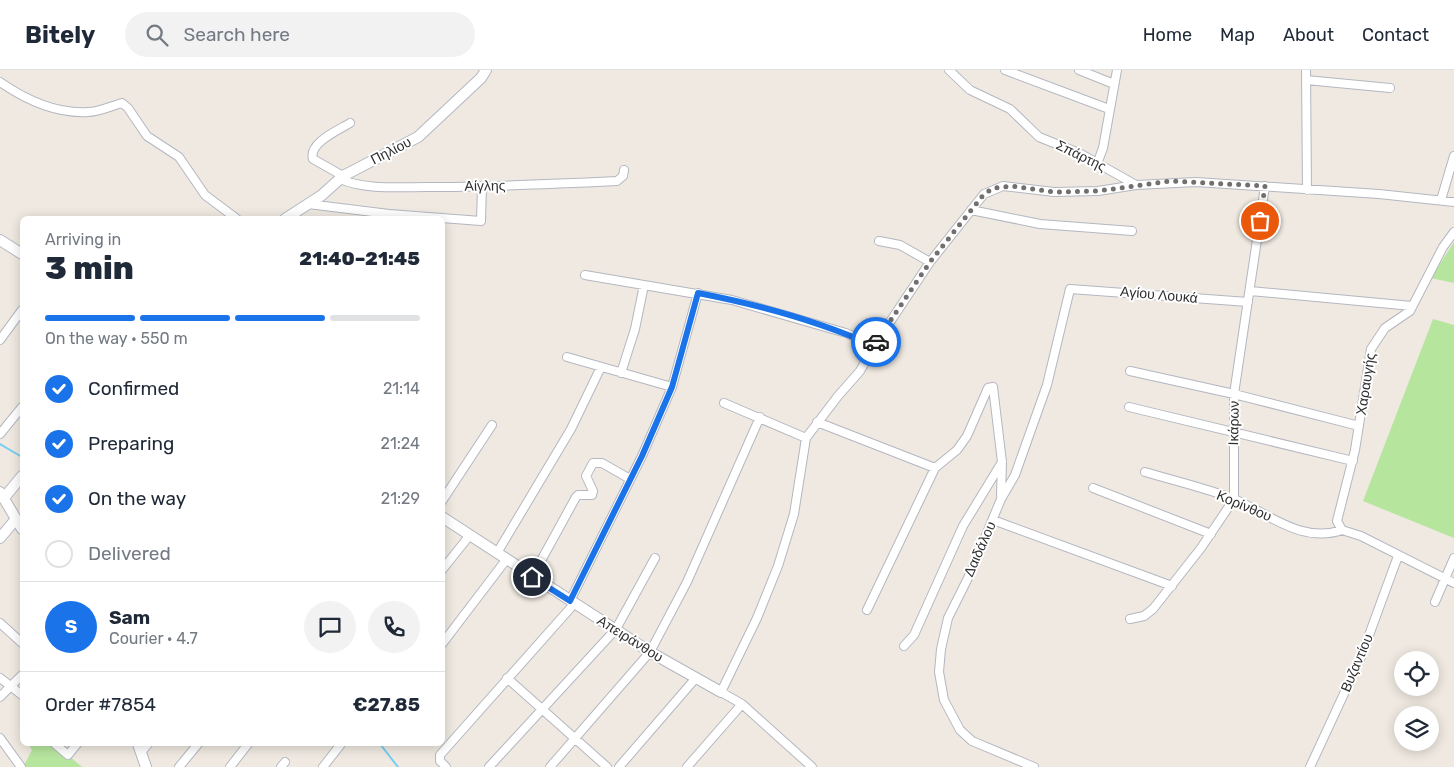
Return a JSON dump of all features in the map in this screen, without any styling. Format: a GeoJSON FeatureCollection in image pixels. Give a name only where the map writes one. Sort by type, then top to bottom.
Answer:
{"type":"FeatureCollection","features":[{"type":"Feature","properties":{"kind":"street","name":"Πηλίου"},"geometry":{"type":"LineString","coordinates":[[289,216],[342,178],[418,137],[439,115],[481,78],[486,70]]}},
{"type":"Feature","properties":{"kind":"street","name":"Σπάρτης"},"geometry":{"type":"LineString","coordinates":[[949,70],[970,90],[1010,109],[1040,137],[1062,145],[1136,184]]}},
{"type":"Feature","properties":{"kind":"street"},"geometry":{"type":"LineString","coordinates":[[1005,70],[1109,109]]}},
{"type":"Feature","properties":{"kind":"street"},"geometry":{"type":"LineString","coordinates":[[1078,70],[1114,84]]}},
{"type":"Feature","properties":{"kind":"street"},"geometry":{"type":"LineString","coordinates":[[1098,164],[1103,148],[1117,70]]}},
{"type":"Feature","properties":{"kind":"street"},"geometry":{"type":"LineString","coordinates":[[1306,70],[1307,190]]}},
{"type":"Feature","properties":{"kind":"street"},"geometry":{"type":"LineString","coordinates":[[1306,80],[1390,88]]}},
{"type":"Feature","properties":{"kind":"street"},"geometry":{"type":"LineString","coordinates":[[0,82],[31,103],[48,107],[89,112],[122,104],[128,108],[147,136],[179,157],[205,195],[233,216]]}},
{"type":"Feature","properties":{"kind":"street","name":"Αίγλης"},"geometry":{"type":"LineString","coordinates":[[350,123],[322,140],[313,150],[312,155],[313,159],[342,178],[355,183],[380,186],[482,186],[617,181],[623,176],[624,170]]}},
{"type":"Feature","properties":{"kind":"street"},"geometry":{"type":"LineString","coordinates":[[1441,200],[1454,156]]}},
{"type":"Feature","properties":{"kind":"street"},"geometry":{"type":"LineString","coordinates":[[721,692],[757,618],[778,566],[794,514],[806,438],[860,371],[874,346],[930,262],[984,194],[1003,186],[1054,192],[1098,191],[1136,184],[1170,181],[1265,186],[1454,202]]}},
{"type":"Feature","properties":{"kind":"street"},"geometry":{"type":"LineString","coordinates":[[445,218],[481,221],[482,186]]}},
{"type":"Feature","properties":{"kind":"street","name":"Ικάρων"},"geometry":{"type":"LineString","coordinates":[[1234,499],[1234,394],[1265,186]]}},
{"type":"Feature","properties":{"kind":"street"},"geometry":{"type":"LineString","coordinates":[[308,204],[415,216]]}},
{"type":"Feature","properties":{"kind":"street"},"geometry":{"type":"LineString","coordinates":[[971,210],[1040,224],[1132,231]]}},
{"type":"Feature","properties":{"kind":"street","name":"Χαραυγής"},"geometry":{"type":"LineString","coordinates":[[1342,530],[1337,521],[1359,426],[1371,349],[1385,328],[1410,311],[1443,247],[1454,232]]}},
{"type":"Feature","properties":{"kind":"street"},"geometry":{"type":"LineString","coordinates":[[0,240],[20,253]]}},
{"type":"Feature","properties":{"kind":"street"},"geometry":{"type":"LineString","coordinates":[[879,241],[900,245],[930,262]]}},
{"type":"Feature","properties":{"kind":"street"},"geometry":{"type":"LineString","coordinates":[[585,275],[698,293],[767,309],[846,333],[874,346]]}},
{"type":"Feature","properties":{"kind":"street"},"geometry":{"type":"LineString","coordinates":[[621,373],[644,285]]}},
{"type":"Feature","properties":{"kind":"street","name":"Αγίου Λουκά"},"geometry":{"type":"LineString","coordinates":[[1070,289],[1248,302]]}},
{"type":"Feature","properties":{"kind":"street","name":"Δαιδάλου"},"geometry":{"type":"LineString","coordinates":[[1034,767],[972,741],[954,720],[941,688],[941,649],[948,618],[970,574],[1001,499],[1015,475],[1047,385],[1070,289]]}},
{"type":"Feature","properties":{"kind":"street"},"geometry":{"type":"LineString","coordinates":[[1250,291],[1412,306]]}},
{"type":"Feature","properties":{"kind":"street"},"geometry":{"type":"LineString","coordinates":[[446,767],[440,761],[440,755],[572,603],[672,387],[698,293]]}},
{"type":"Feature","properties":{"kind":"street"},"geometry":{"type":"LineString","coordinates":[[0,340],[20,313]]}},
{"type":"Feature","properties":{"kind":"street"},"geometry":{"type":"LineString","coordinates":[[567,356],[672,387]]}},
{"type":"Feature","properties":{"kind":"street"},"geometry":{"type":"LineString","coordinates":[[497,553],[571,429],[601,367]]}},
{"type":"Feature","properties":{"kind":"street"},"geometry":{"type":"LineString","coordinates":[[1130,371],[1234,394],[1359,426]]}},
{"type":"Feature","properties":{"kind":"street"},"geometry":{"type":"LineString","coordinates":[[867,610],[935,468],[957,450],[968,436],[988,388],[993,387],[1002,462],[1001,499]]}},
{"type":"Feature","properties":{"kind":"street"},"geometry":{"type":"LineString","coordinates":[[724,404],[760,417],[806,438]]}},
{"type":"Feature","properties":{"kind":"street"},"geometry":{"type":"LineString","coordinates":[[1130,407],[1233,430],[1352,461]]}},
{"type":"Feature","properties":{"kind":"street"},"geometry":{"type":"LineString","coordinates":[[0,434],[20,410]]}},
{"type":"Feature","properties":{"kind":"street"},"geometry":{"type":"LineString","coordinates":[[550,767],[650,652],[687,582],[760,417]]}},
{"type":"Feature","properties":{"kind":"street"},"geometry":{"type":"LineString","coordinates":[[817,422],[935,468]]}},
{"type":"Feature","properties":{"kind":"street"},"geometry":{"type":"LineString","coordinates":[[445,496],[492,425]]}},
{"type":"Feature","properties":{"kind":"street"},"geometry":{"type":"LineString","coordinates":[[904,646],[914,635],[963,526],[1002,462]]}},
{"type":"Feature","properties":{"kind":"street"},"geometry":{"type":"LineString","coordinates":[[532,577],[576,497],[578,495],[592,495],[593,491],[586,476],[593,463],[602,463],[630,479]]}},
{"type":"Feature","properties":{"kind":"street","name":"Κορίνθου"},"geometry":{"type":"LineString","coordinates":[[1145,472],[1234,499],[1311,535],[1328,535],[1342,530]]}},
{"type":"Feature","properties":{"kind":"street"},"geometry":{"type":"LineString","coordinates":[[20,478],[2,495],[20,526]]}},
{"type":"Feature","properties":{"kind":"street"},"geometry":{"type":"LineString","coordinates":[[1093,488],[1211,534]]}},
{"type":"Feature","properties":{"kind":"street"},"geometry":{"type":"LineString","coordinates":[[1130,619],[1144,616],[1153,609],[1211,534],[1234,499]]}},
{"type":"Feature","properties":{"kind":"street"},"geometry":{"type":"LineString","coordinates":[[0,538],[16,519]]}},
{"type":"Feature","properties":{"kind":"street","name":"Απειράνθου"},"geometry":{"type":"LineString","coordinates":[[445,519],[650,652],[742,704],[812,767]]}},
{"type":"Feature","properties":{"kind":"street"},"geometry":{"type":"LineString","coordinates":[[993,520],[1172,586]]}},
{"type":"Feature","properties":{"kind":"street"},"geometry":{"type":"LineString","coordinates":[[1342,530],[1361,536],[1454,583]]}},
{"type":"Feature","properties":{"kind":"street"},"geometry":{"type":"LineString","coordinates":[[445,566],[470,535]]}},
{"type":"Feature","properties":{"kind":"street","name":"Βυζαντίου"},"geometry":{"type":"LineString","coordinates":[[1310,767],[1361,657],[1398,556]]}},
{"type":"Feature","properties":{"kind":"street"},"geometry":{"type":"LineString","coordinates":[[489,767],[616,629],[655,558]]}},
{"type":"Feature","properties":{"kind":"street"},"geometry":{"type":"LineString","coordinates":[[1435,602],[1454,558]]}},
{"type":"Feature","properties":{"kind":"street"},"geometry":{"type":"LineString","coordinates":[[445,639],[506,560]]}},
{"type":"Feature","properties":{"kind":"street"},"geometry":{"type":"LineString","coordinates":[[0,624],[20,641]]}},
{"type":"Feature","properties":{"kind":"street"},"geometry":{"type":"LineString","coordinates":[[0,697],[20,677]]}},
{"type":"Feature","properties":{"kind":"street"},"geometry":{"type":"LineString","coordinates":[[0,678],[20,694]]}},
{"type":"Feature","properties":{"kind":"street"},"geometry":{"type":"LineString","coordinates":[[508,678],[607,767]]}},
{"type":"Feature","properties":{"kind":"street"},"geometry":{"type":"LineString","coordinates":[[619,767],[695,679]]}},
{"type":"Feature","properties":{"kind":"street"},"geometry":{"type":"LineString","coordinates":[[687,767],[742,704]]}},
{"type":"Feature","properties":{"kind":"street"},"geometry":{"type":"LineString","coordinates":[[0,738],[21,767]]}},
{"type":"Feature","properties":{"kind":"street"},"geometry":{"type":"LineString","coordinates":[[57,746],[68,755],[75,746]]}},
{"type":"Feature","properties":{"kind":"street"},"geometry":{"type":"LineString","coordinates":[[179,767],[196,746]]}},
{"type":"Feature","properties":{"kind":"street"},"geometry":{"type":"LineString","coordinates":[[230,767],[246,746]]}},
{"type":"Feature","properties":{"kind":"street"},"geometry":{"type":"LineString","coordinates":[[323,767],[339,746]]}},
{"type":"Feature","properties":{"kind":"street"},"geometry":{"type":"LineString","coordinates":[[0,754],[6,747]]}},
{"type":"Feature","properties":{"kind":"street"},"geometry":{"type":"LineString","coordinates":[[142,747],[146,767]]}},
{"type":"Feature","properties":{"kind":"green space"},"geometry":{"type":"Polygon","coordinates":[[[1454,242],[1454,283],[1431,278],[1454,242]]]}},
{"type":"Feature","properties":{"kind":"green space"},"geometry":{"type":"Polygon","coordinates":[[[1433,319],[1454,325],[1454,538],[1363,501],[1433,319]]]}},
{"type":"Feature","properties":{"kind":"green space"},"geometry":{"type":"Polygon","coordinates":[[[29,746],[57,746],[82,767],[23,767],[32,750],[29,746]]]}},
{"type":"Feature","properties":{"kind":"waterway"},"geometry":{"type":"LineString","coordinates":[[0,444],[20,456]]}},
{"type":"Feature","properties":{"kind":"waterway"},"geometry":{"type":"LineString","coordinates":[[382,746],[398,767]]}},
{"type":"Feature","properties":{"kind":"way so far"},"geometry":{"type":"LineString","coordinates":[[876,342],[930,262],[984,194],[994,188],[1012,186],[1046,192],[1098,191],[1136,184],[1170,181],[1265,186],[1260,221]]}},
{"type":"Feature","properties":{"kind":"route"},"geometry":{"type":"LineString","coordinates":[[532,577],[570,601],[642,456],[672,387],[681,361],[698,293],[767,309],[846,333],[874,346],[876,342]]}}]}
